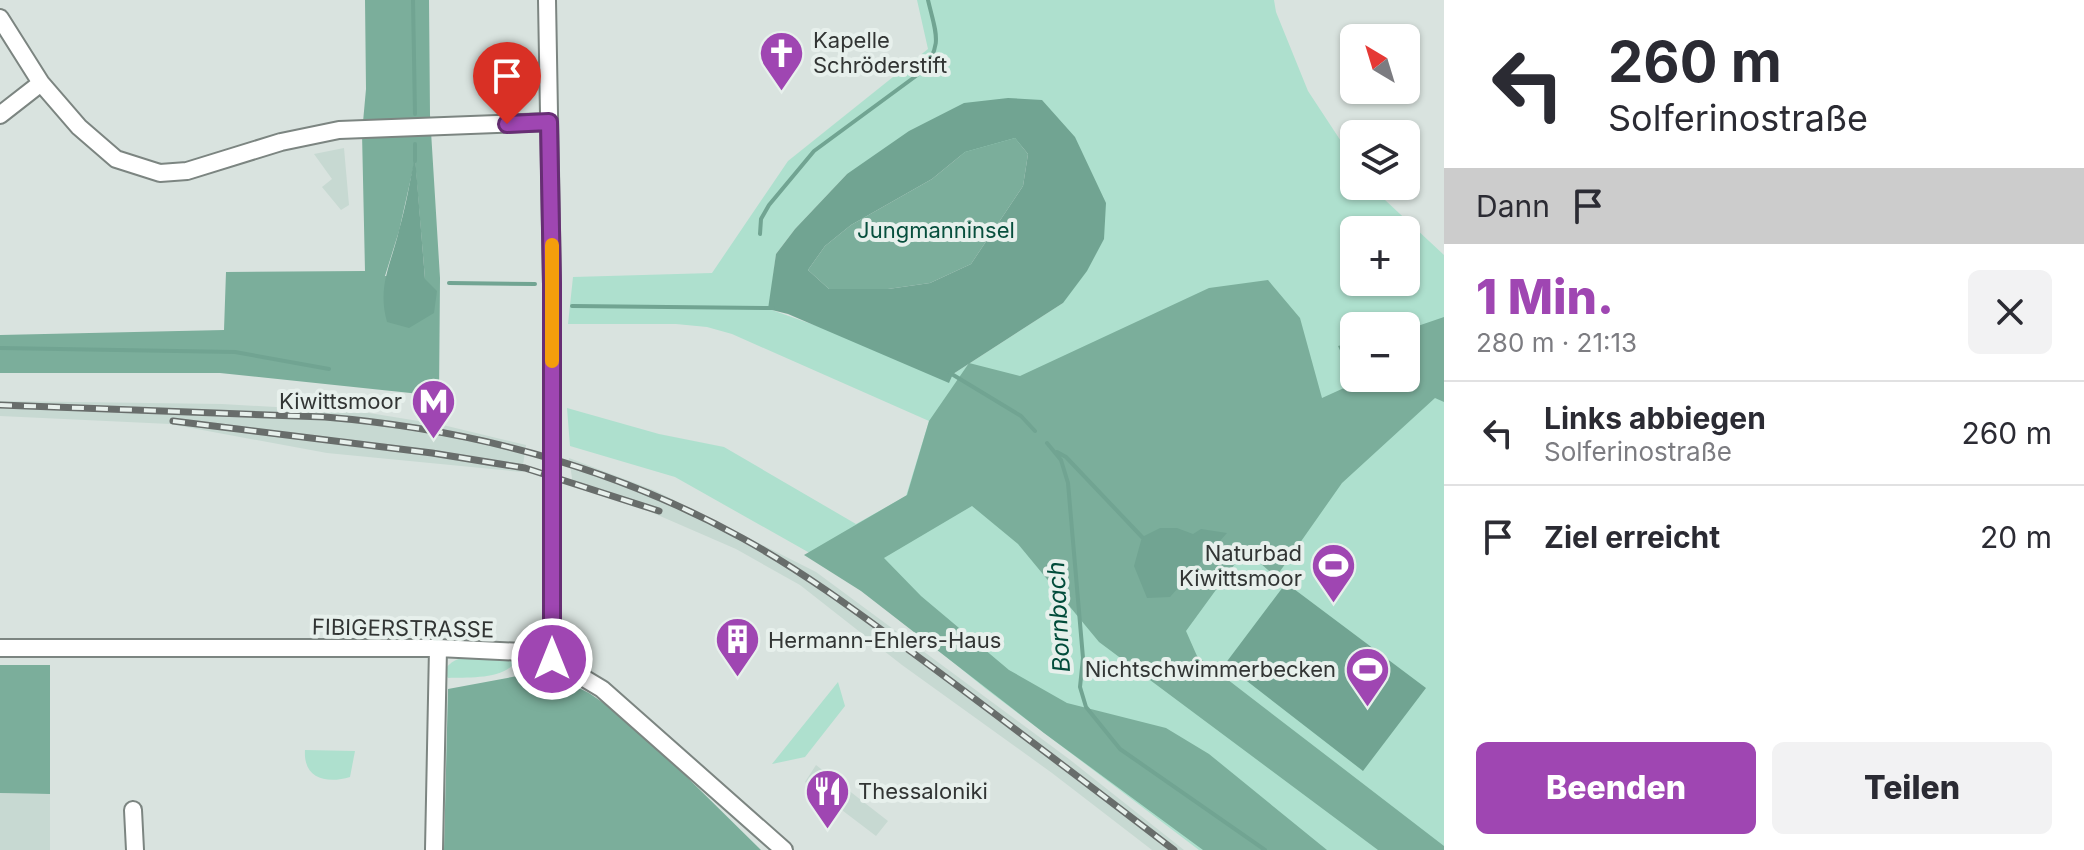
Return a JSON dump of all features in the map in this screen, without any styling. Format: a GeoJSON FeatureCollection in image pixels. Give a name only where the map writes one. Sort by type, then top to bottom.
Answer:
{"type":"FeatureCollection","features":[{"type":"Feature","properties":{"kind":"street"},"geometry":{"type":"LineString","coordinates":[[547,0],[552,284],[552,659]]}},
{"type":"Feature","properties":{"kind":"street"},"geometry":{"type":"LineString","coordinates":[[0,18],[41,83],[79,127],[116,159],[160,173],[187,171],[281,142],[339,130],[549,122]]}},
{"type":"Feature","properties":{"kind":"street"},"geometry":{"type":"LineString","coordinates":[[0,115],[41,83]]}},
{"type":"Feature","properties":{"kind":"street","name":"FIBIGERSTRASSE"},"geometry":{"type":"LineString","coordinates":[[0,648],[438,648],[523,652],[552,659],[602,689],[784,850]]}},
{"type":"Feature","properties":{"kind":"street"},"geometry":{"type":"LineString","coordinates":[[434,850],[438,648]]}},
{"type":"Feature","properties":{"kind":"street"},"geometry":{"type":"LineString","coordinates":[[133,810],[135,850]]}},
{"type":"Feature","properties":{"kind":"shaded area"},"geometry":{"type":"Polygon","coordinates":[[[917,0],[1274,0],[1308,91],[1340,140],[1340,200],[1385,200],[1402,216],[1340,216],[1340,296],[1420,296],[1420,233],[1444,255],[1444,850],[1199,850],[986,689],[838,569],[675,477],[570,446],[567,408],[659,434],[724,447],[856,524],[906,496],[929,421],[732,334],[707,327],[568,324],[573,277],[712,273],[788,161],[928,49],[917,0]],[[1075,137],[847,174],[776,254],[769,309],[953,374],[1063,303],[1075,137]]]}},
{"type":"Feature","properties":{"kind":"shaded area"},"geometry":{"type":"Polygon","coordinates":[[[1008,98],[1042,100],[1075,137],[1106,203],[1104,239],[1087,271],[1063,303],[953,374],[949,383],[788,314],[768,309],[776,254],[847,174],[909,131],[964,103],[1008,98]],[[1015,138],[965,152],[932,179],[851,225],[825,246],[808,270],[829,289],[888,289],[930,283],[971,264],[1023,186],[1028,154],[1015,138]]]}},
{"type":"Feature","properties":{"kind":"shaded area"},"geometry":{"type":"Polygon","coordinates":[[[344,148],[349,205],[341,210],[322,187],[332,179],[314,154],[344,148]]]}},
{"type":"Feature","properties":{"kind":"shaded area"},"geometry":{"type":"Polygon","coordinates":[[[415,156],[425,279],[437,291],[434,313],[409,328],[387,322],[384,286],[415,156]]]}},
{"type":"Feature","properties":{"kind":"shaded area"},"geometry":{"type":"Polygon","coordinates":[[[0,401],[222,404],[363,412],[443,425],[526,445],[522,472],[327,453],[170,424],[0,416],[0,401]]]}},
{"type":"Feature","properties":{"kind":"shaded area"},"geometry":{"type":"Polygon","coordinates":[[[569,458],[656,491],[816,572],[1069,759],[1184,850],[1152,850],[1052,773],[902,665],[800,585],[736,549],[637,506],[573,485],[569,458]]]}},
{"type":"Feature","properties":{"kind":"shaded area"},"geometry":{"type":"Polygon","coordinates":[[[1160,528],[1177,528],[1193,534],[1201,529],[1227,533],[1170,597],[1147,598],[1134,566],[1142,537],[1160,528]]]}},
{"type":"Feature","properties":{"kind":"shaded area"},"geometry":{"type":"Polygon","coordinates":[[[1286,583],[1426,688],[1363,771],[1225,664],[1286,583]]]}},
{"type":"Feature","properties":{"kind":"shaded area"},"geometry":{"type":"Polygon","coordinates":[[[474,656],[516,661],[503,672],[448,678],[444,671],[450,664],[460,658],[474,656]]]}},
{"type":"Feature","properties":{"kind":"shaded area"},"geometry":{"type":"Polygon","coordinates":[[[838,682],[845,706],[805,757],[772,764],[838,682]]]}},
{"type":"Feature","properties":{"kind":"shaded area"},"geometry":{"type":"Polygon","coordinates":[[[305,750],[355,751],[350,777],[333,780],[318,777],[308,767],[305,750]]]}},
{"type":"Feature","properties":{"kind":"shaded area"},"geometry":{"type":"Polygon","coordinates":[[[816,765],[888,821],[876,836],[805,782],[816,765]]]}},
{"type":"Feature","properties":{"kind":"shaded area"},"geometry":{"type":"Polygon","coordinates":[[[0,793],[50,794],[50,850],[0,850],[0,793]]]}},
{"type":"Feature","properties":{"kind":"green space"},"geometry":{"type":"Polygon","coordinates":[[[365,0],[429,0],[430,115],[440,278],[439,396],[220,373],[0,373],[0,335],[224,330],[226,272],[365,271],[362,133],[366,89],[365,0]],[[415,160],[385,276],[425,279],[415,160]]]}},
{"type":"Feature","properties":{"kind":"green space","name":"Jungmanninsel"},"geometry":{"type":"Polygon","coordinates":[[[1015,138],[1028,154],[1023,186],[971,264],[930,283],[888,289],[829,289],[808,270],[825,246],[851,225],[932,179],[965,152],[1015,138]]]}},
{"type":"Feature","properties":{"kind":"green space"},"geometry":{"type":"Polygon","coordinates":[[[1268,280],[1300,318],[1322,398],[1340,390],[1420,392],[1420,325],[1444,317],[1444,402],[1435,398],[1342,483],[1276,577],[1245,550],[1186,631],[1197,656],[1444,846],[1444,850],[1378,850],[1099,642],[1018,544],[972,506],[884,558],[921,596],[1009,670],[1067,703],[1166,728],[1209,754],[1327,850],[1203,850],[1044,733],[861,591],[804,555],[907,495],[929,421],[969,363],[1020,376],[1209,288],[1268,280]]]}},
{"type":"Feature","properties":{"kind":"green space"},"geometry":{"type":"Polygon","coordinates":[[[0,665],[50,665],[50,794],[0,793],[0,665]]]}},
{"type":"Feature","properties":{"kind":"green space"},"geometry":{"type":"Polygon","coordinates":[[[544,671],[589,693],[631,722],[761,850],[444,850],[448,689],[544,671]]]}},
{"type":"Feature","properties":{"kind":"waterway","name":"Bornbach"},"geometry":{"type":"LineString","coordinates":[[413,0],[415,114]]}},
{"type":"Feature","properties":{"kind":"waterway"},"geometry":{"type":"LineString","coordinates":[[760,234],[761,219],[769,205],[814,151],[920,73],[928,63],[936,39],[928,0]]}},
{"type":"Feature","properties":{"kind":"waterway","name":"Bornbach"},"geometry":{"type":"LineString","coordinates":[[415,144],[415,161]]}},
{"type":"Feature","properties":{"kind":"waterway","name":"Bornbach"},"geometry":{"type":"LineString","coordinates":[[449,283],[535,284]]}},
{"type":"Feature","properties":{"kind":"waterway","name":"Bornbach"},"geometry":{"type":"LineString","coordinates":[[572,306],[773,308]]}},
{"type":"Feature","properties":{"kind":"waterway"},"geometry":{"type":"LineString","coordinates":[[0,348],[235,352],[329,369]]}},
{"type":"Feature","properties":{"kind":"waterway","name":"Bornbach"},"geometry":{"type":"LineString","coordinates":[[950,373],[1021,416],[1035,431]]}},
{"type":"Feature","properties":{"kind":"waterway","name":"Bornbach"},"geometry":{"type":"LineString","coordinates":[[1047,443],[1061,460],[1068,483],[1083,658],[1080,687],[1086,707],[1120,749],[1265,850]]}},
{"type":"Feature","properties":{"kind":"waterway"},"geometry":{"type":"LineString","coordinates":[[1057,452],[1066,457],[1142,537]]}},
{"type":"Feature","properties":{"kind":"railway"},"geometry":{"type":"LineString","coordinates":[[0,405],[325,417],[379,423],[433,431],[540,455],[643,491],[742,538],[810,579],[950,680],[1174,850]]}},
{"type":"Feature","properties":{"kind":"railway"},"geometry":{"type":"LineString","coordinates":[[173,421],[432,453],[525,468],[659,511]]}},
{"type":"Feature","properties":{"kind":"slow traffic"},"geometry":{"type":"LineString","coordinates":[[552,245],[552,361]]}},
{"type":"Feature","properties":{"kind":"place","name":"Kapelle Schröderstift"},"geometry":{"type":"Point","coordinates":[782,92]}},
{"type":"Feature","properties":{"kind":"place","name":"Kiwittsmoor"},"geometry":{"type":"Point","coordinates":[433,440]}},
{"type":"Feature","properties":{"kind":"place","name":"Naturbad Kiwittsmoor"},"geometry":{"type":"Point","coordinates":[1333,605]}},
{"type":"Feature","properties":{"kind":"place","name":"Hermann-Ehlers-Haus"},"geometry":{"type":"Point","coordinates":[737,679]}},
{"type":"Feature","properties":{"kind":"place","name":"Nichtschwimmerbecken"},"geometry":{"type":"Point","coordinates":[1367,708]}},
{"type":"Feature","properties":{"kind":"place","name":"Thessaloniki"},"geometry":{"type":"Point","coordinates":[827,830]}},
{"type":"Feature","properties":{"kind":"route"},"geometry":{"type":"LineString","coordinates":[[507,124],[549,122],[552,659]]}}]}
